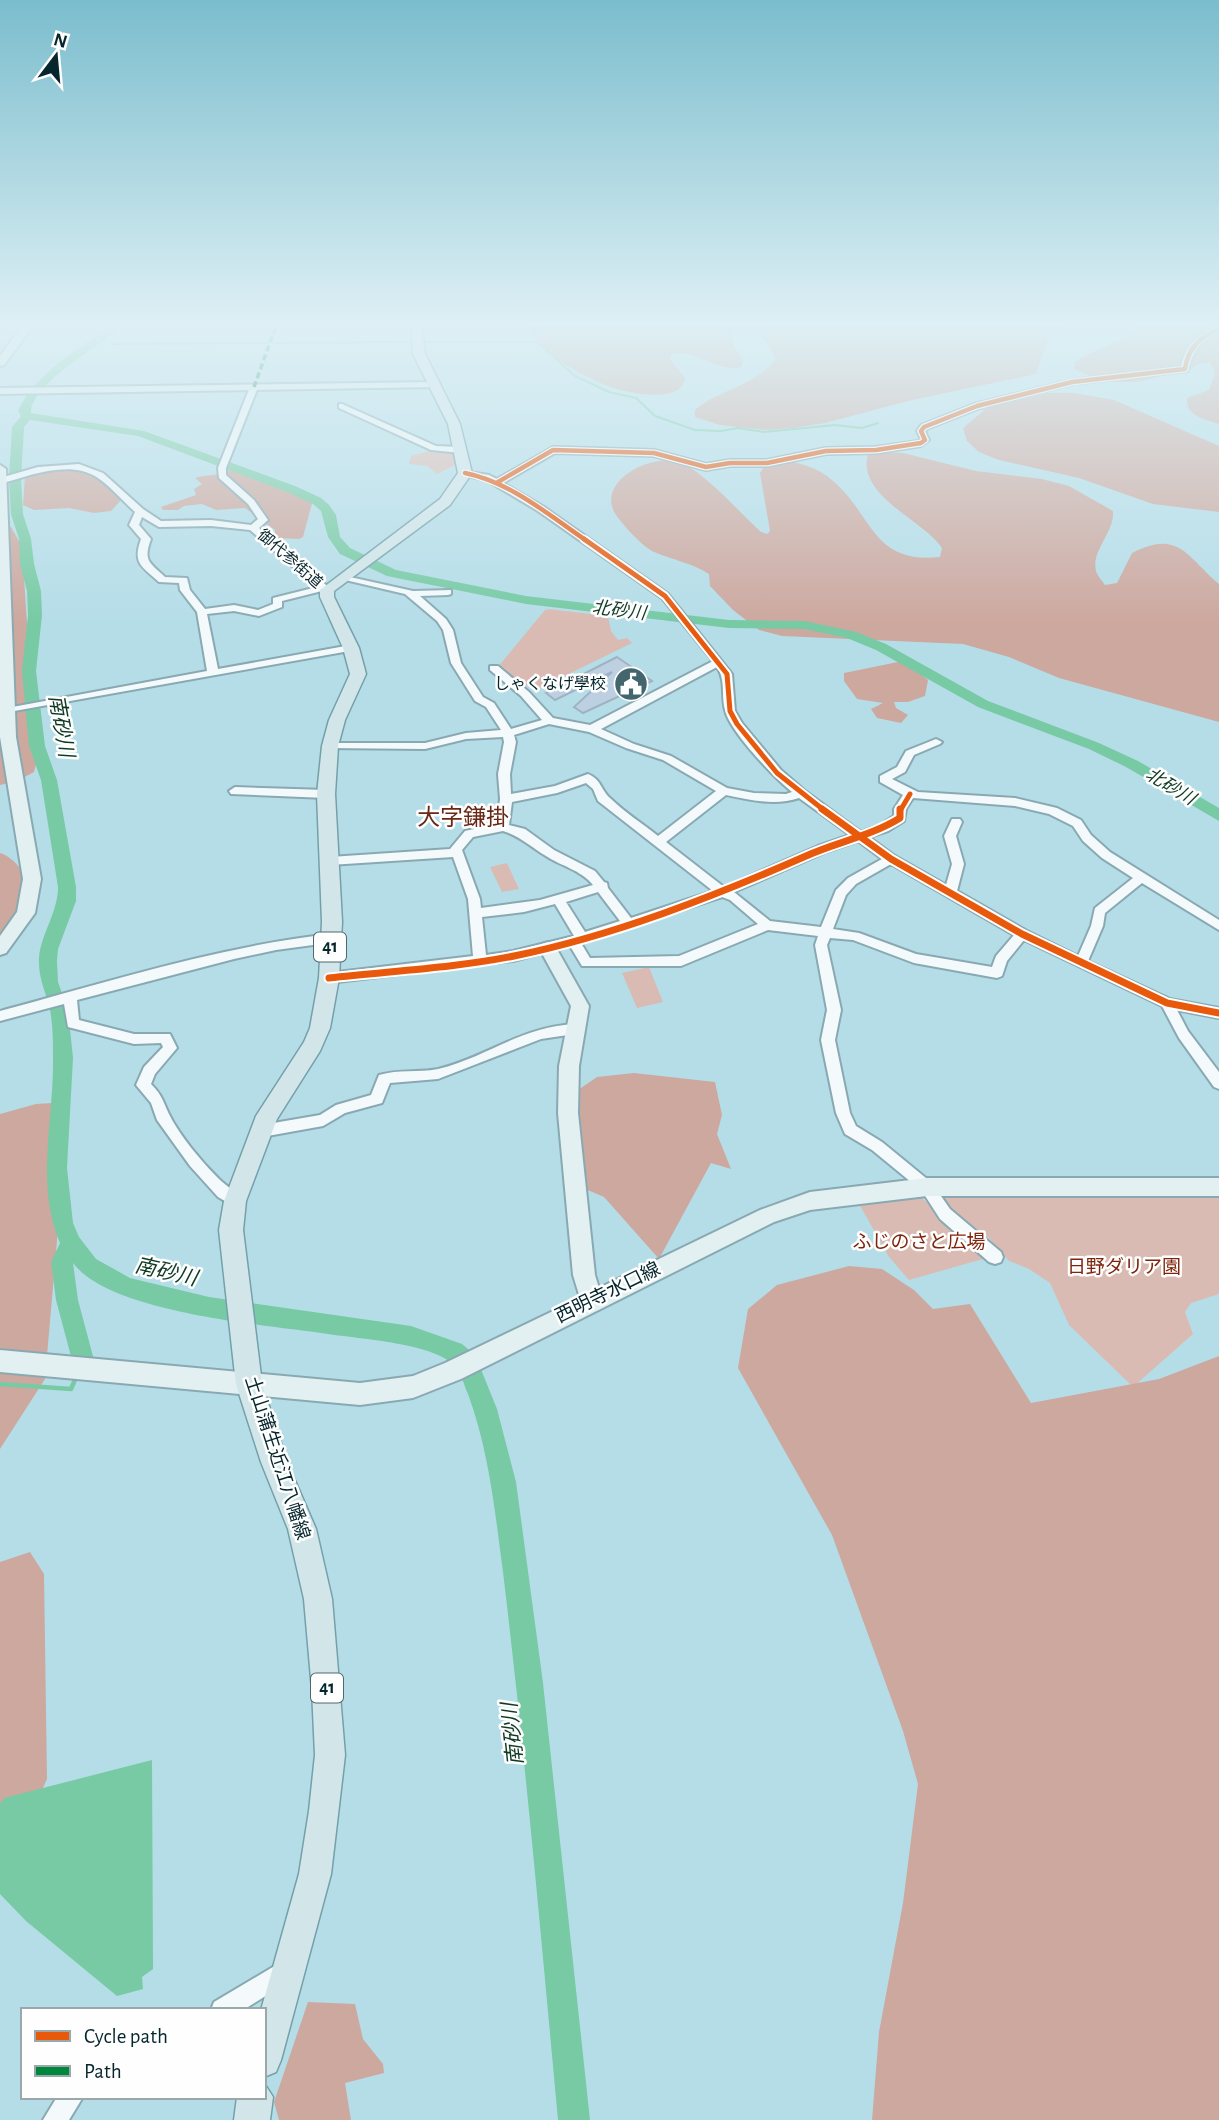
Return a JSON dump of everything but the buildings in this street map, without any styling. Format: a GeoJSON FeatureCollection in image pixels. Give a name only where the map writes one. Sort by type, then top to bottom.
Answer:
{"type":"FeatureCollection","features":[{"type":"Feature","properties":{"kind":"main road"},"geometry":{"type":"LineString","coordinates":[[325,589],[445,502],[465,473],[454,425]]}},
{"type":"Feature","properties":{"kind":"main road","name":"土山蒲生近江八幡線"},"geometry":{"type":"LineString","coordinates":[[266,2053],[314,1874],[325,1811],[330,1755],[318,1599],[302,1529],[274,1462],[249,1384],[231,1230],[235,1201],[267,1116],[313,1045],[320,1028],[329,978],[330,861],[326,794],[330,746],[337,720],[358,674],[351,648],[325,589]]}},
{"type":"Feature","properties":{"kind":"main road"},"geometry":{"type":"LineString","coordinates":[[252,2120],[255,2099]]}},
{"type":"Feature","properties":{"kind":"street","name":"御代参街道"},"geometry":{"type":"LineString","coordinates":[[239,425],[222,476],[251,502],[263,518],[262,522],[253,528],[325,589]]}},
{"type":"Feature","properties":{"kind":"street"},"geometry":{"type":"LineString","coordinates":[[383,425],[434,448],[461,450]]}},
{"type":"Feature","properties":{"kind":"street"},"geometry":{"type":"LineString","coordinates":[[498,482],[553,450],[654,453],[706,467],[767,463],[826,451],[876,450],[921,443],[925,440],[921,430],[929,425]]}},
{"type":"Feature","properties":{"kind":"street"},"geometry":{"type":"LineString","coordinates":[[0,949],[26,913],[32,879],[13,770],[15,709],[2,477],[64,467],[92,471],[159,524],[225,523],[253,528]]}},
{"type":"Feature","properties":{"kind":"street"},"geometry":{"type":"LineString","coordinates":[[465,473],[481,474],[498,482],[665,596],[690,624],[727,674],[730,711],[737,724],[777,773],[800,793],[891,859],[1021,933],[1167,1003],[1219,1013]]}},
{"type":"Feature","properties":{"kind":"street"},"geometry":{"type":"LineString","coordinates":[[140,511],[134,525],[146,540],[141,553],[142,561],[162,580],[184,580],[185,590],[202,612],[213,673]]}},
{"type":"Feature","properties":{"kind":"street"},"geometry":{"type":"LineString","coordinates":[[344,577],[411,594],[448,592]]}},
{"type":"Feature","properties":{"kind":"street"},"geometry":{"type":"LineString","coordinates":[[202,612],[234,608],[259,613],[279,605],[276,600],[325,589]]}},
{"type":"Feature","properties":{"kind":"street"},"geometry":{"type":"LineString","coordinates":[[411,594],[441,619],[448,630],[456,663],[478,699],[490,705],[508,733],[510,743],[504,774],[506,799],[503,827]]}},
{"type":"Feature","properties":{"kind":"street"},"geometry":{"type":"LineString","coordinates":[[15,709],[351,648]]}},
{"type":"Feature","properties":{"kind":"street"},"geometry":{"type":"LineString","coordinates":[[592,729],[719,662]]}},
{"type":"Feature","properties":{"kind":"street"},"geometry":{"type":"LineString","coordinates":[[494,668],[525,694],[550,721]]}},
{"type":"Feature","properties":{"kind":"street"},"geometry":{"type":"LineString","coordinates":[[330,746],[415,746],[466,736],[508,733],[550,721],[592,729],[630,746],[667,758],[724,791],[754,797],[787,798],[800,793]]}},
{"type":"Feature","properties":{"kind":"street"},"geometry":{"type":"LineString","coordinates":[[936,742],[910,753],[901,769],[884,779],[910,794],[1015,802],[1044,808],[1077,823],[1087,838],[1106,855],[1219,926]]}},
{"type":"Feature","properties":{"kind":"street"},"geometry":{"type":"LineString","coordinates":[[506,799],[557,789],[587,778],[598,787],[602,798],[767,925]]}},
{"type":"Feature","properties":{"kind":"street"},"geometry":{"type":"LineString","coordinates":[[235,791],[326,794]]}},
{"type":"Feature","properties":{"kind":"street"},"geometry":{"type":"LineString","coordinates":[[658,842],[724,791]]}},
{"type":"Feature","properties":{"kind":"street"},"geometry":{"type":"LineString","coordinates":[[329,978],[513,956],[578,939],[723,892],[822,849],[884,828],[900,818],[900,809],[910,794]]}},
{"type":"Feature","properties":{"kind":"street"},"geometry":{"type":"LineString","coordinates":[[950,892],[959,863],[959,854],[950,836],[956,822]]}},
{"type":"Feature","properties":{"kind":"street"},"geometry":{"type":"LineString","coordinates":[[480,960],[474,899],[456,849],[469,834],[503,827],[526,835],[550,853],[591,874],[603,886],[628,923]]}},
{"type":"Feature","properties":{"kind":"street"},"geometry":{"type":"LineString","coordinates":[[330,861],[457,853]]}},
{"type":"Feature","properties":{"kind":"street"},"geometry":{"type":"LineString","coordinates":[[891,859],[852,881],[840,894],[821,945],[834,1010],[828,1040],[847,1125],[850,1130],[884,1152],[927,1187],[945,1214],[995,1257]]}},
{"type":"Feature","properties":{"kind":"street"},"geometry":{"type":"LineString","coordinates":[[1081,962],[1097,926],[1100,911],[1142,877]]}},
{"type":"Feature","properties":{"kind":"street"},"geometry":{"type":"LineString","coordinates":[[475,913],[509,911],[559,900],[603,886]]}},
{"type":"Feature","properties":{"kind":"street"},"geometry":{"type":"LineString","coordinates":[[559,900],[587,963],[617,959],[668,963],[681,961],[767,925],[854,936],[914,958],[997,973],[1001,958],[1021,933]]}},
{"type":"Feature","properties":{"kind":"street"},"geometry":{"type":"LineString","coordinates":[[0,1016],[43,1002],[234,954],[276,945],[330,939]]}},
{"type":"Feature","properties":{"kind":"street"},"geometry":{"type":"LineString","coordinates":[[548,948],[580,1006],[569,1066],[569,1145],[584,1275],[592,1302]]}},
{"type":"Feature","properties":{"kind":"street"},"geometry":{"type":"LineString","coordinates":[[68,996],[74,1023],[134,1039],[164,1038],[170,1048],[149,1071],[143,1085],[157,1098],[162,1106],[162,1115],[198,1167],[215,1187],[235,1201]]}},
{"type":"Feature","properties":{"kind":"street"},"geometry":{"type":"LineString","coordinates":[[1167,1003],[1175,1024],[1219,1083]]}},
{"type":"Feature","properties":{"kind":"street"},"geometry":{"type":"LineString","coordinates":[[261,1131],[323,1120],[341,1110],[377,1099],[384,1079],[392,1076],[424,1077],[475,1062],[502,1047],[562,1029],[576,1029]]}},
{"type":"Feature","properties":{"kind":"street","name":"西明寺水口線"},"geometry":{"type":"LineString","coordinates":[[0,1361],[360,1394],[413,1387],[453,1371],[767,1216],[810,1201],[927,1187],[1219,1187]]}},
{"type":"Feature","properties":{"kind":"street"},"geometry":{"type":"LineString","coordinates":[[225,2008],[290,1967]]}},
{"type":"Feature","properties":{"kind":"street"},"geometry":{"type":"LineString","coordinates":[[55,2120],[70,2099]]}},
{"type":"Feature","properties":{"kind":"green space"},"geometry":{"type":"Polygon","coordinates":[[[432,450],[454,451],[461,462],[437,474],[427,466],[409,464],[411,456],[432,450]]]}},
{"type":"Feature","properties":{"kind":"green space"},"geometry":{"type":"Polygon","coordinates":[[[545,610],[608,616],[611,631],[618,640],[627,638],[632,643],[538,689],[531,684],[526,686],[498,667],[545,610]]]}},
{"type":"Feature","properties":{"kind":"green space"},"geometry":{"type":"Polygon","coordinates":[[[507,863],[519,889],[502,892],[490,867],[507,863]]]}},
{"type":"Feature","properties":{"kind":"green space"},"geometry":{"type":"Polygon","coordinates":[[[649,967],[663,1002],[637,1008],[622,973],[649,967]]]}},
{"type":"Feature","properties":{"kind":"green space","name":"ふじのさと広場"},"geometry":{"type":"Polygon","coordinates":[[[917,1194],[990,1257],[909,1280],[889,1257],[858,1202],[917,1194]]]}},
{"type":"Feature","properties":{"kind":"green space","name":"日野ダリア園"},"geometry":{"type":"Polygon","coordinates":[[[1125,1194],[1219,1198],[1219,1294],[1191,1303],[1185,1312],[1193,1334],[1133,1387],[1069,1325],[1050,1283],[1029,1269],[1009,1261],[986,1235],[953,1213],[941,1195],[1125,1194]]]}},
{"type":"Feature","properties":{"kind":"shaded area"},"geometry":{"type":"Polygon","coordinates":[[[720,425],[813,425],[765,430],[720,425]]]}},
{"type":"Feature","properties":{"kind":"shaded area"},"geometry":{"type":"Polygon","coordinates":[[[967,425],[1171,425],[1219,446],[1219,512],[1153,504],[1079,478],[999,460],[979,452],[967,441],[963,428],[967,425]]]}},
{"type":"Feature","properties":{"kind":"shaded area"},"geometry":{"type":"Polygon","coordinates":[[[869,451],[903,453],[976,471],[1042,479],[1069,486],[1113,511],[1113,519],[1095,563],[1097,573],[1105,585],[1117,583],[1132,553],[1161,544],[1181,549],[1219,584],[1219,722],[1059,678],[1009,657],[963,644],[782,636],[759,630],[733,610],[710,586],[709,574],[649,549],[626,528],[612,506],[612,494],[618,482],[629,473],[657,461],[671,461],[694,470],[761,532],[767,534],[770,531],[760,473],[770,459],[785,461],[807,466],[827,476],[854,504],[885,544],[899,552],[917,557],[940,557],[942,548],[933,537],[892,505],[871,481],[867,467],[869,451]]]}},
{"type":"Feature","properties":{"kind":"shaded area"},"geometry":{"type":"Polygon","coordinates":[[[66,469],[93,472],[123,498],[111,511],[94,513],[69,508],[34,510],[23,505],[25,476],[66,469]]]}},
{"type":"Feature","properties":{"kind":"shaded area"},"geometry":{"type":"Polygon","coordinates":[[[229,470],[283,487],[313,500],[303,537],[275,538],[275,530],[245,508],[216,510],[202,504],[184,506],[178,510],[163,510],[161,507],[196,495],[194,489],[202,484],[195,478],[229,470]]]}},
{"type":"Feature","properties":{"kind":"shaded area"},"geometry":{"type":"Polygon","coordinates":[[[0,525],[11,527],[22,546],[36,764],[34,772],[17,781],[0,785],[0,525]]]}},
{"type":"Feature","properties":{"kind":"shaded area"},"geometry":{"type":"Polygon","coordinates":[[[903,661],[928,680],[925,696],[908,702],[894,702],[896,708],[908,715],[901,723],[877,718],[871,709],[883,703],[857,699],[844,681],[844,673],[903,661]]]}},
{"type":"Feature","properties":{"kind":"shaded area"},"geometry":{"type":"Polygon","coordinates":[[[0,853],[12,860],[23,872],[30,895],[25,913],[0,950],[0,853]]]}},
{"type":"Feature","properties":{"kind":"shaded area"},"geometry":{"type":"Polygon","coordinates":[[[634,1073],[715,1082],[722,1115],[717,1134],[731,1169],[711,1163],[659,1259],[604,1197],[583,1188],[578,1090],[597,1077],[634,1073]]]}},
{"type":"Feature","properties":{"kind":"shaded area"},"geometry":{"type":"Polygon","coordinates":[[[69,1102],[45,1379],[0,1449],[0,1114],[36,1104],[69,1102]]]}},
{"type":"Feature","properties":{"kind":"shaded area"},"geometry":{"type":"Polygon","coordinates":[[[849,1266],[882,1269],[914,1290],[933,1309],[970,1304],[1031,1403],[1159,1379],[1219,1356],[1219,2120],[872,2120],[879,2032],[903,1903],[918,1784],[903,1731],[832,1535],[738,1368],[748,1309],[777,1285],[849,1266]]]}},
{"type":"Feature","properties":{"kind":"shaded area"},"geometry":{"type":"Polygon","coordinates":[[[30,1552],[44,1574],[47,1779],[0,1882],[0,1562],[30,1552]]]}},
{"type":"Feature","properties":{"kind":"shaded area"},"geometry":{"type":"Polygon","coordinates":[[[152,1760],[153,1969],[142,1977],[143,1989],[117,1996],[26,1921],[0,1894],[0,1804],[4,1798],[152,1760]]]}},
{"type":"Feature","properties":{"kind":"shaded area"},"geometry":{"type":"Polygon","coordinates":[[[308,2002],[355,2004],[363,2039],[383,2064],[384,2073],[345,2083],[351,2120],[279,2120],[274,2102],[308,2002]]]}},
{"type":"Feature","properties":{"kind":"waterway","name":"南砂川"},"geometry":{"type":"LineString","coordinates":[[20,425],[15,479],[17,514],[25,539],[27,564],[34,591],[35,615],[29,671],[37,746],[49,780],[67,887],[67,901],[49,949],[48,961],[49,982],[59,1010],[63,1058],[57,1168],[62,1223],[71,1243]]}},
{"type":"Feature","properties":{"kind":"waterway","name":"北砂川"},"geometry":{"type":"LineString","coordinates":[[86,425],[140,433],[317,501],[330,515],[334,537],[345,551],[392,573],[526,600],[729,624],[804,625],[851,635],[881,647],[983,704],[1094,746],[1132,764],[1219,816]]}},
{"type":"Feature","properties":{"kind":"waterway"},"geometry":{"type":"LineString","coordinates":[[681,425],[695,430],[721,431],[738,428],[764,432],[835,425],[862,428],[872,425]]}},
{"type":"Feature","properties":{"kind":"waterway","name":"南砂川"},"geometry":{"type":"LineString","coordinates":[[71,1243],[88,1266],[125,1287],[209,1307],[411,1336],[454,1351],[467,1362],[485,1409],[504,1482],[530,1683],[574,2120]]}},
{"type":"Feature","properties":{"kind":"waterway"},"geometry":{"type":"LineString","coordinates":[[71,1243],[62,1262],[67,1300],[83,1360]]}},
{"type":"Feature","properties":{"kind":"waterway"},"geometry":{"type":"LineString","coordinates":[[0,1384],[71,1389],[77,1375]]}},
{"type":"Feature","properties":{"kind":"cycle path"},"geometry":{"type":"LineString","coordinates":[[498,482],[553,450],[654,453],[706,467],[730,463],[767,463],[826,451],[876,450],[921,443],[925,440],[921,431],[929,425]]}},
{"type":"Feature","properties":{"kind":"cycle path"},"geometry":{"type":"LineString","coordinates":[[465,473],[489,478],[541,509],[665,596],[727,674],[730,711],[737,724],[777,773],[800,793],[891,859],[1022,934],[1081,963],[1167,1003],[1219,1013]]}},
{"type":"Feature","properties":{"kind":"cycle path"},"geometry":{"type":"LineString","coordinates":[[329,978],[513,956],[573,941],[723,892],[822,849],[884,828],[900,818],[900,809],[910,794]]}},
{"type":"Feature","properties":{"kind":"place","name":"しゃくなげ學校"},"geometry":{"type":"Point","coordinates":[631,684]}},
{"type":"Feature","properties":{"kind":"district","name":"大字鎌掛"},"geometry":{"type":"Point","coordinates":[463,818]}}]}
